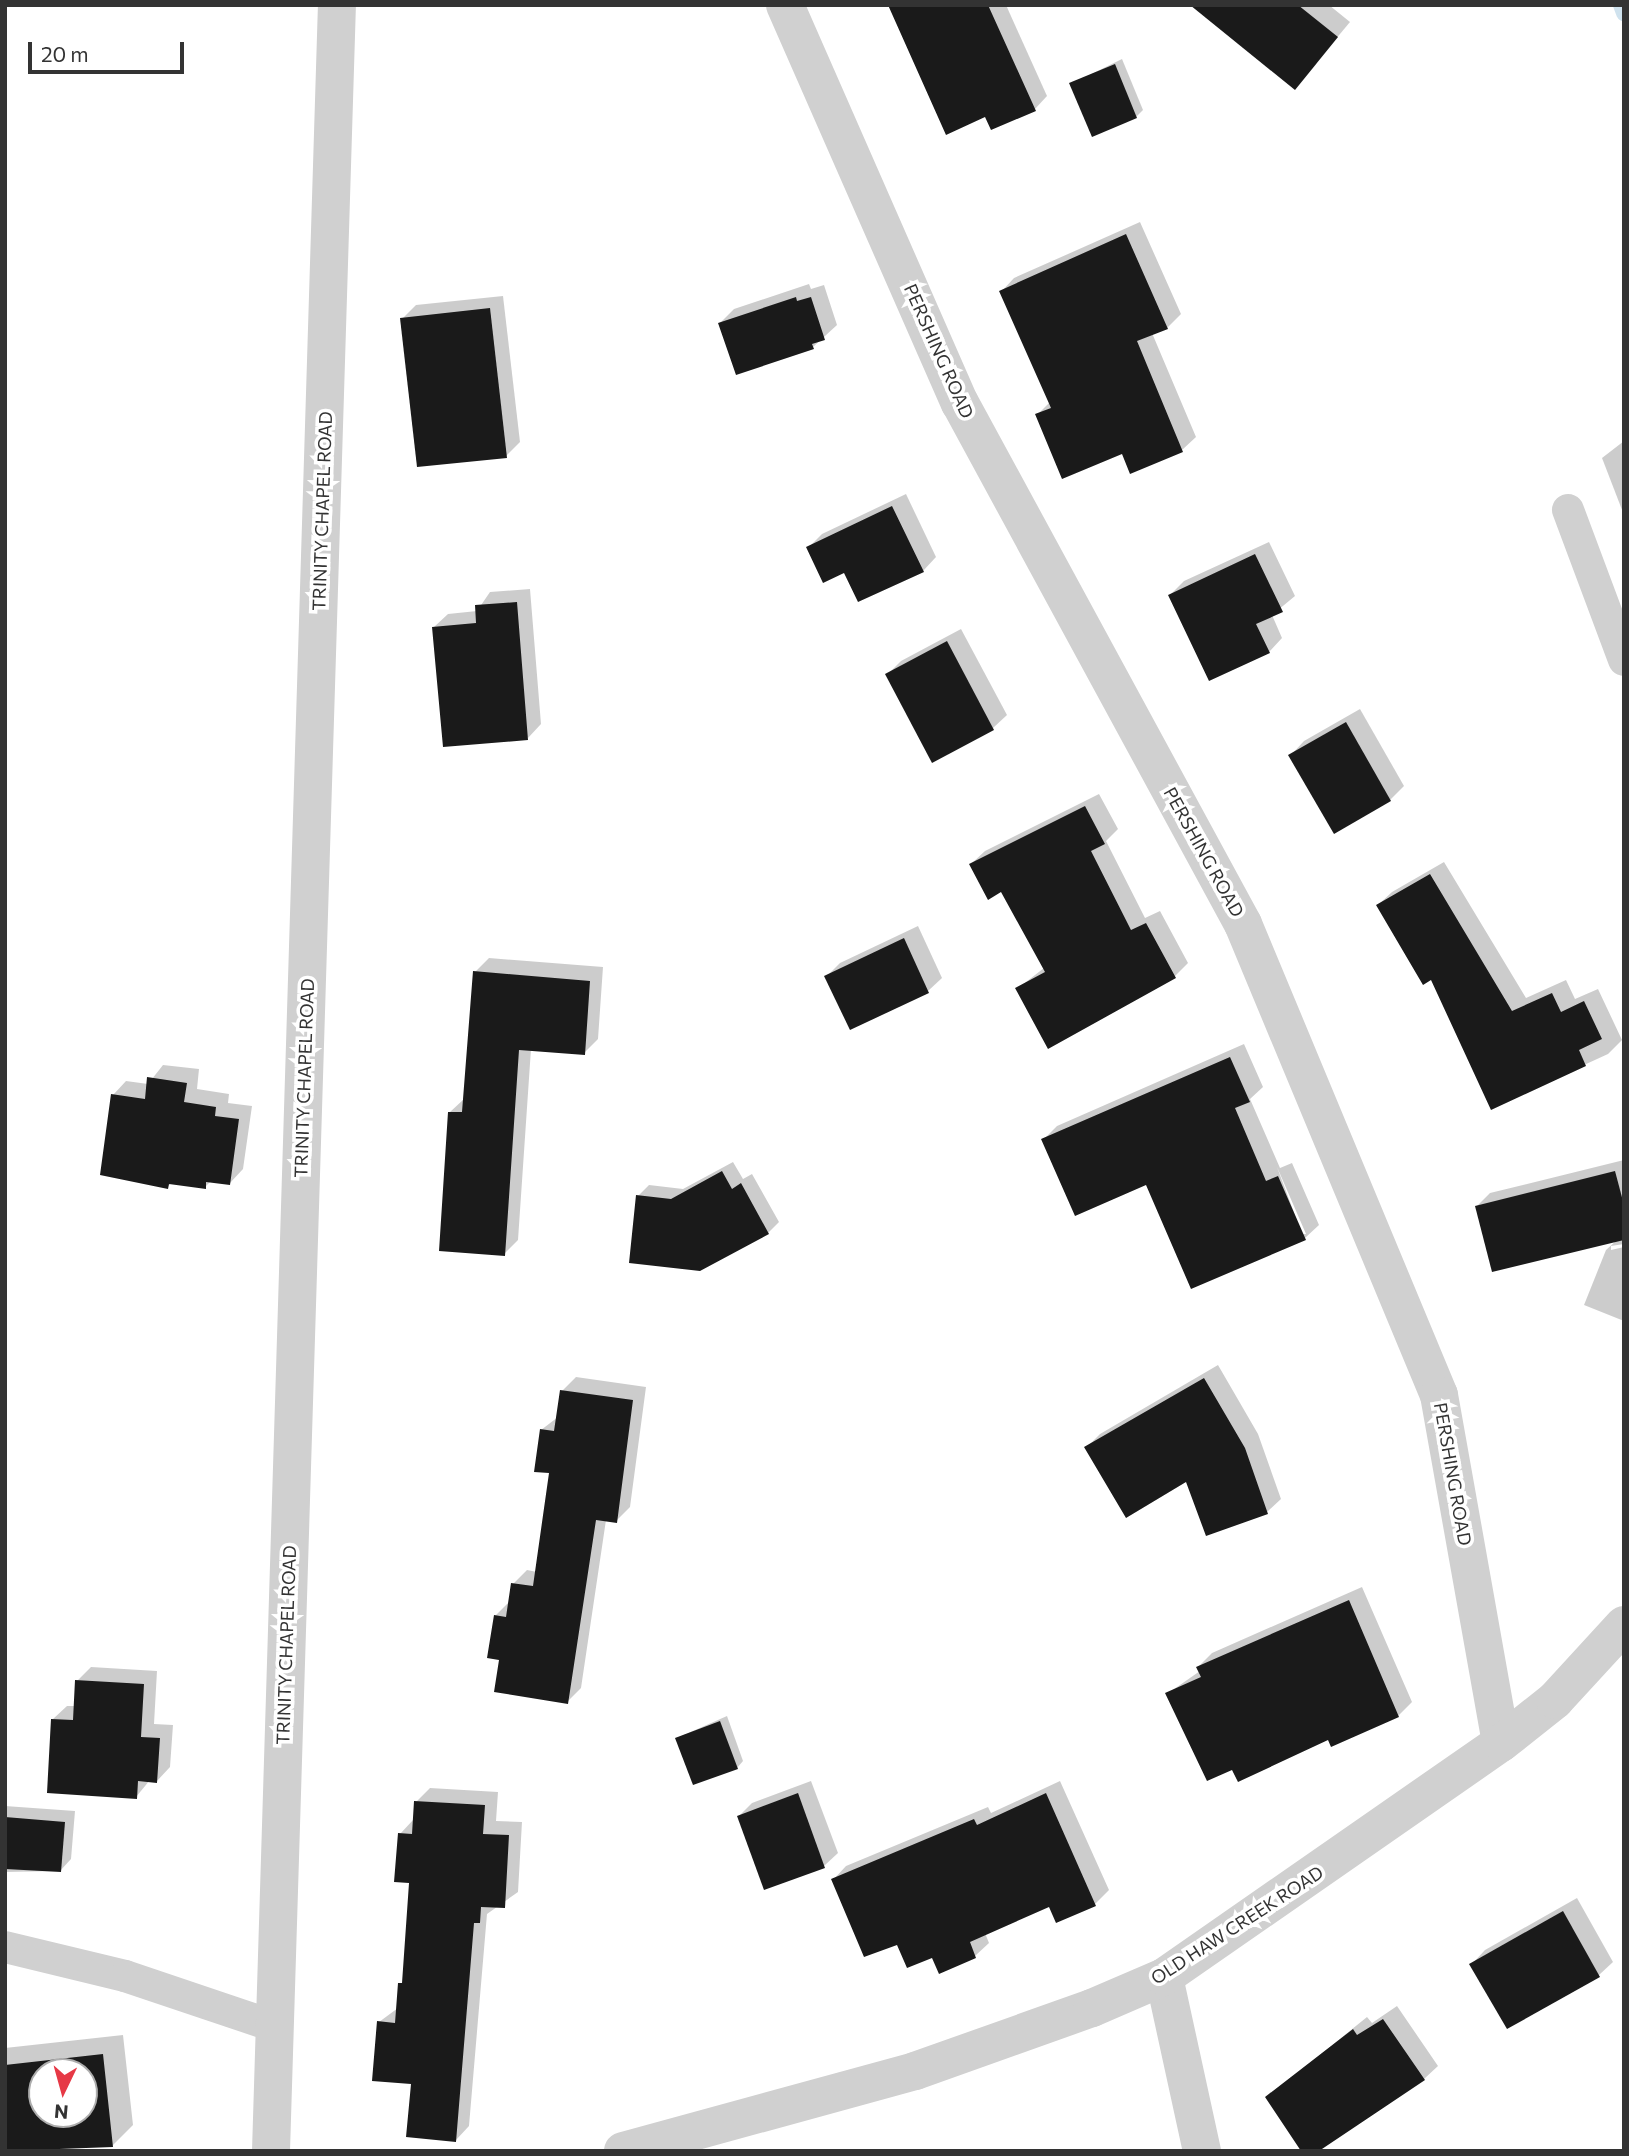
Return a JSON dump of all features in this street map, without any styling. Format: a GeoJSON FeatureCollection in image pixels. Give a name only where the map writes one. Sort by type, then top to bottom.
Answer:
{"type":"FeatureCollection","features":[{"type":"Feature","properties":{"kind":"street","name":"PERSHING ROAD"},"geometry":{"type":"LineString","coordinates":[[785,5],[960,404],[1243,924],[1439,1395],[1501,1743]]}},
{"type":"Feature","properties":{"kind":"street","name":"TRINITY CHAPEL ROAD"},"geometry":{"type":"LineString","coordinates":[[271,2151],[347,8]]}},
{"type":"Feature","properties":{"kind":"street","name":"OLD HAW CREEK ROAD"},"geometry":{"type":"LineString","coordinates":[[622,2151],[915,2071],[1092,2008],[1164,1977],[1501,1743],[1555,1700],[1624,1625]]}},
{"type":"Feature","properties":{"kind":"street"},"geometry":{"type":"LineString","coordinates":[[1164,1977],[1202,2151]]}},
{"type":"Feature","properties":{"kind":"lane"},"geometry":{"type":"LineString","coordinates":[[1567,510],[1624,660]]}},
{"type":"Feature","properties":{"kind":"lane"},"geometry":{"type":"LineString","coordinates":[[5,1947],[125,1976],[275,2026]]}},
{"type":"Feature","properties":{"kind":"building"},"geometry":{"type":"Polygon","coordinates":[[[888,5],[988,5],[1036,111],[991,130],[985,117],[946,135],[888,5]]]}},
{"type":"Feature","properties":{"kind":"building"},"geometry":{"type":"Polygon","coordinates":[[[1190,5],[1298,5],[1338,37],[1295,90],[1190,5]]]}},
{"type":"Feature","properties":{"kind":"building"},"geometry":{"type":"Polygon","coordinates":[[[1115,64],[1137,118],[1092,137],[1069,83],[1115,64]]]}},
{"type":"Feature","properties":{"kind":"building"},"geometry":{"type":"Polygon","coordinates":[[[1126,234],[1168,329],[1137,341],[1183,452],[1130,474],[1122,454],[1062,479],[1035,414],[1051,408],[999,291],[1126,234]]]}},
{"type":"Feature","properties":{"kind":"building"},"geometry":{"type":"Polygon","coordinates":[[[796,297],[797,301],[811,297],[825,340],[812,344],[814,349],[736,375],[718,323],[796,297]]]}},
{"type":"Feature","properties":{"kind":"building"},"geometry":{"type":"Polygon","coordinates":[[[490,308],[507,458],[417,467],[400,318],[490,308]]]}},
{"type":"Feature","properties":{"kind":"building"},"geometry":{"type":"Polygon","coordinates":[[[892,506],[924,572],[858,602],[844,573],[823,583],[806,547],[892,506]]]}},
{"type":"Feature","properties":{"kind":"building"},"geometry":{"type":"Polygon","coordinates":[[[1255,554],[1283,612],[1256,624],[1270,653],[1209,681],[1168,595],[1255,554]]]}},
{"type":"Feature","properties":{"kind":"building"},"geometry":{"type":"Polygon","coordinates":[[[517,602],[528,740],[443,747],[432,627],[476,623],[475,605],[517,602]]]}},
{"type":"Feature","properties":{"kind":"building"},"geometry":{"type":"Polygon","coordinates":[[[947,641],[994,730],[932,763],[885,674],[947,641]]]}},
{"type":"Feature","properties":{"kind":"building"},"geometry":{"type":"Polygon","coordinates":[[[1346,722],[1391,801],[1334,834],[1288,755],[1346,722]]]}},
{"type":"Feature","properties":{"kind":"building"},"geometry":{"type":"Polygon","coordinates":[[[1085,806],[1105,844],[1091,851],[1131,930],[1146,923],[1176,978],[1048,1049],[1015,988],[1045,972],[1001,892],[988,900],[969,864],[1085,806]]]}},
{"type":"Feature","properties":{"kind":"building"},"geometry":{"type":"Polygon","coordinates":[[[1430,874],[1512,1011],[1552,993],[1561,1012],[1584,1001],[1602,1039],[1579,1050],[1586,1066],[1491,1110],[1431,980],[1423,985],[1376,905],[1430,874]]]}},
{"type":"Feature","properties":{"kind":"building"},"geometry":{"type":"Polygon","coordinates":[[[904,938],[929,993],[850,1030],[824,976],[904,938]]]}},
{"type":"Feature","properties":{"kind":"building"},"geometry":{"type":"Polygon","coordinates":[[[473,971],[590,981],[585,1055],[519,1050],[505,1256],[439,1251],[448,1112],[462,1112],[473,971]]]}},
{"type":"Feature","properties":{"kind":"building"},"geometry":{"type":"Polygon","coordinates":[[[1230,1057],[1250,1102],[1235,1108],[1266,1181],[1278,1176],[1306,1240],[1191,1289],[1146,1185],[1075,1216],[1041,1139],[1230,1057]]]}},
{"type":"Feature","properties":{"kind":"building"},"geometry":{"type":"Polygon","coordinates":[[[147,1077],[187,1083],[184,1102],[216,1107],[215,1116],[239,1119],[230,1185],[206,1182],[206,1189],[169,1184],[168,1189],[100,1175],[111,1094],[145,1099],[147,1077]]]}},
{"type":"Feature","properties":{"kind":"building"},"geometry":{"type":"Polygon","coordinates":[[[722,1171],[732,1189],[741,1183],[769,1234],[700,1271],[629,1263],[636,1195],[671,1199],[722,1171]]]}},
{"type":"Feature","properties":{"kind":"building"},"geometry":{"type":"Polygon","coordinates":[[[1615,1171],[1624,1205],[1624,1240],[1492,1272],[1475,1206],[1615,1171]]]}},
{"type":"Feature","properties":{"kind":"building"},"geometry":{"type":"Polygon","coordinates":[[[1204,1378],[1245,1448],[1268,1514],[1206,1536],[1186,1482],[1126,1518],[1084,1447],[1204,1378]]]}},
{"type":"Feature","properties":{"kind":"building"},"geometry":{"type":"Polygon","coordinates":[[[560,1390],[633,1400],[617,1523],[596,1520],[568,1704],[494,1692],[499,1660],[487,1658],[494,1615],[506,1617],[511,1583],[533,1586],[549,1473],[534,1472],[540,1429],[554,1431],[560,1390]]]}},
{"type":"Feature","properties":{"kind":"building"},"geometry":{"type":"Polygon","coordinates":[[[1349,1600],[1399,1717],[1331,1747],[1328,1740],[1238,1782],[1232,1770],[1207,1781],[1165,1693],[1201,1677],[1196,1667],[1349,1600]]]}},
{"type":"Feature","properties":{"kind":"building"},"geometry":{"type":"Polygon","coordinates":[[[75,1680],[144,1684],[141,1737],[160,1738],[157,1783],[138,1781],[137,1799],[47,1793],[51,1719],[73,1720],[75,1680]]]}},
{"type":"Feature","properties":{"kind":"building"},"geometry":{"type":"Polygon","coordinates":[[[720,1721],[738,1769],[693,1785],[675,1738],[720,1721]]]}},
{"type":"Feature","properties":{"kind":"building"},"geometry":{"type":"Polygon","coordinates":[[[798,1793],[825,1868],[764,1890],[737,1816],[798,1793]]]}},
{"type":"Feature","properties":{"kind":"building"},"geometry":{"type":"Polygon","coordinates":[[[1046,1793],[1096,1906],[1056,1923],[1049,1907],[970,1942],[976,1958],[939,1974],[932,1958],[907,1968],[897,1945],[864,1957],[831,1879],[974,1819],[977,1825],[1046,1793]]]}},
{"type":"Feature","properties":{"kind":"building"},"geometry":{"type":"Polygon","coordinates":[[[414,1801],[485,1805],[483,1834],[509,1835],[505,1908],[481,1907],[480,1923],[474,1923],[456,2142],[406,2137],[411,2084],[372,2081],[377,2021],[395,2023],[398,1983],[402,1983],[409,1883],[394,1882],[398,1833],[412,1834],[414,1801]]]}},
{"type":"Feature","properties":{"kind":"building"},"geometry":{"type":"Polygon","coordinates":[[[5,1817],[65,1822],[61,1872],[5,1869],[5,1817]]]}},
{"type":"Feature","properties":{"kind":"building"},"geometry":{"type":"Polygon","coordinates":[[[1563,1911],[1600,1977],[1507,2029],[1469,1964],[1563,1911]]]}},
{"type":"Feature","properties":{"kind":"building"},"geometry":{"type":"Polygon","coordinates":[[[1383,2019],[1425,2080],[1319,2151],[1301,2151],[1265,2097],[1353,2029],[1357,2035],[1383,2019]]]}},
{"type":"Feature","properties":{"kind":"building"},"geometry":{"type":"Polygon","coordinates":[[[103,2054],[113,2147],[5,2151],[5,2065],[28,2062],[28,2128],[98,2128],[98,2058],[67,2058],[103,2054]]]}},
{"type":"Feature","properties":{"kind":"waterway"},"geometry":{"type":"LineString","coordinates":[[1621,5],[1624,13]]}}]}
